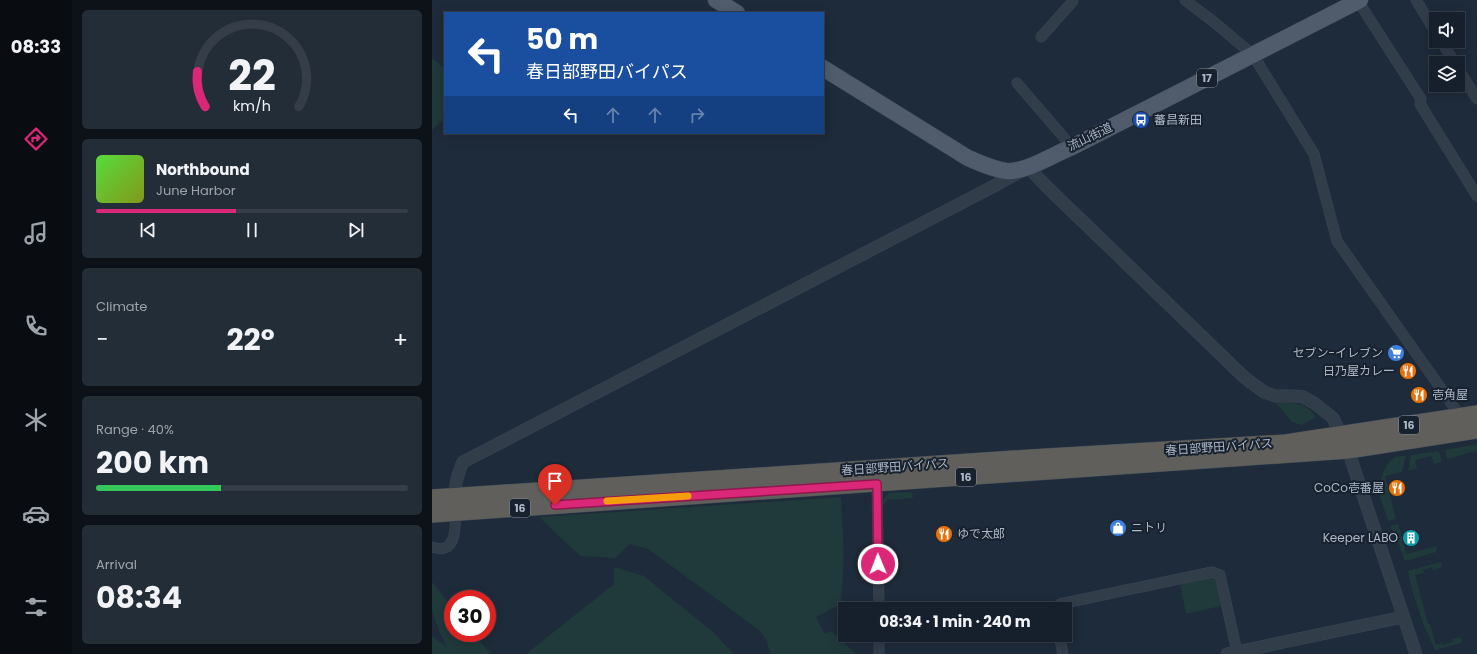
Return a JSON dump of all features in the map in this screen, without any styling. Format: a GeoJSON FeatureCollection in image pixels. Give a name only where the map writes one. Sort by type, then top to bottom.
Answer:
{"type":"FeatureCollection","features":[{"type":"Feature","properties":{"kind":"highway","name":"春日部野田バイパス"},"geometry":{"type":"LineString","coordinates":[[432,514],[455,505],[1031,458],[1286,443],[1345,443],[1469,416]]}},
{"type":"Feature","properties":{"kind":"highway","name":"春日部野田バイパス"},"geometry":{"type":"LineString","coordinates":[[432,498],[455,505],[877,484],[1477,430]]}},
{"type":"Feature","properties":{"kind":"main road"},"geometry":{"type":"LineString","coordinates":[[716,0],[734,12]]}},
{"type":"Feature","properties":{"kind":"main road","name":"流山街道"},"geometry":{"type":"LineString","coordinates":[[824,69],[968,158],[994,168],[1007,171],[1028,167],[1072,147],[1359,0]]}},
{"type":"Feature","properties":{"kind":"street"},"geometry":{"type":"LineString","coordinates":[[1041,37],[1073,0]]}},
{"type":"Feature","properties":{"kind":"street"},"geometry":{"type":"LineString","coordinates":[[1185,0],[1253,54],[1314,154],[1337,241],[1469,416]]}},
{"type":"Feature","properties":{"kind":"street"},"geometry":{"type":"LineString","coordinates":[[1359,0],[1421,99],[1420,104],[1477,196]]}},
{"type":"Feature","properties":{"kind":"street"},"geometry":{"type":"LineString","coordinates":[[1416,0],[1429,21]]}},
{"type":"Feature","properties":{"kind":"street"},"geometry":{"type":"LineString","coordinates":[[1465,79],[1477,99]]}},
{"type":"Feature","properties":{"kind":"street"},"geometry":{"type":"LineString","coordinates":[[1017,83],[1072,147]]}},
{"type":"Feature","properties":{"kind":"street"},"geometry":{"type":"LineString","coordinates":[[432,547],[443,549],[448,547],[456,531],[455,505],[457,476],[463,462],[1028,167],[1246,378],[1264,392],[1275,396],[1303,397],[1314,403],[1333,418],[1345,443],[1416,654]]}},
{"type":"Feature","properties":{"kind":"street"},"geometry":{"type":"LineString","coordinates":[[877,484],[879,602]]}},
{"type":"Feature","properties":{"kind":"street"},"geometry":{"type":"LineString","coordinates":[[1070,602],[1212,572],[1220,575],[1232,653],[1403,616]]}},
{"type":"Feature","properties":{"kind":"street"},"geometry":{"type":"LineString","coordinates":[[879,642],[879,654]]}},
{"type":"Feature","properties":{"kind":"street"},"geometry":{"type":"LineString","coordinates":[[1060,642],[1063,654]]}},
{"type":"Feature","properties":{"kind":"green space"},"geometry":{"type":"Polygon","coordinates":[[[432,58],[444,68],[444,119],[432,130],[432,58]]]}},
{"type":"Feature","properties":{"kind":"green space"},"geometry":{"type":"Polygon","coordinates":[[[1276,403],[1298,404],[1308,408],[1316,417],[1302,425],[1292,422],[1276,403]]]}},
{"type":"Feature","properties":{"kind":"green space"},"geometry":{"type":"Polygon","coordinates":[[[1477,444],[1477,451],[1447,459],[1445,450],[1477,444]]]}},
{"type":"Feature","properties":{"kind":"green space"},"geometry":{"type":"Polygon","coordinates":[[[1439,451],[1442,462],[1434,464],[1431,456],[1415,460],[1417,469],[1408,471],[1411,455],[1439,451]]]}},
{"type":"Feature","properties":{"kind":"green space"},"geometry":{"type":"Polygon","coordinates":[[[1406,456],[1402,472],[1385,476],[1396,519],[1388,521],[1380,496],[1381,480],[1385,468],[1392,459],[1406,456]]]}},
{"type":"Feature","properties":{"kind":"green space"},"geometry":{"type":"Polygon","coordinates":[[[912,492],[913,498],[888,500],[883,505],[883,500],[889,493],[912,492]]]}},
{"type":"Feature","properties":{"kind":"green space"},"geometry":{"type":"Polygon","coordinates":[[[841,497],[844,557],[841,602],[838,602],[838,606],[816,617],[825,634],[831,631],[838,637],[838,642],[843,642],[856,654],[770,654],[767,641],[759,630],[648,549],[630,544],[615,558],[580,556],[539,517],[841,497]]]}},
{"type":"Feature","properties":{"kind":"green space"},"geometry":{"type":"Polygon","coordinates":[[[1398,524],[1406,554],[1437,546],[1436,552],[1405,561],[1390,526],[1398,524]]]}},
{"type":"Feature","properties":{"kind":"green space"},"geometry":{"type":"Polygon","coordinates":[[[1441,562],[1442,567],[1433,570],[1432,567],[1423,570],[1424,573],[1415,575],[1428,624],[1430,624],[1436,645],[1442,643],[1443,645],[1453,642],[1452,639],[1461,637],[1462,641],[1461,643],[1435,650],[1424,626],[1412,590],[1408,571],[1441,562]]]}},
{"type":"Feature","properties":{"kind":"green space"},"geometry":{"type":"Polygon","coordinates":[[[614,567],[644,576],[713,632],[734,654],[526,654],[614,584],[614,567]]]}},
{"type":"Feature","properties":{"kind":"green space"},"geometry":{"type":"Polygon","coordinates":[[[1211,577],[1216,581],[1221,606],[1186,614],[1180,584],[1211,577]]]}},
{"type":"Feature","properties":{"kind":"green space"},"geometry":{"type":"Polygon","coordinates":[[[432,582],[444,597],[444,641],[440,633],[432,611],[432,582]]]}},
{"type":"Feature","properties":{"kind":"green space"},"geometry":{"type":"Polygon","coordinates":[[[432,636],[447,647],[444,642],[481,642],[491,654],[432,654],[432,636]]]}},
{"type":"Feature","properties":{"kind":"slow traffic"},"geometry":{"type":"LineString","coordinates":[[607,501],[688,496]]}},
{"type":"Feature","properties":{"kind":"place","name":"蕃昌新田"},"geometry":{"type":"Point","coordinates":[1141,120]}},
{"type":"Feature","properties":{"kind":"place","name":"セブン-イレブン"},"geometry":{"type":"Point","coordinates":[1396,353]}},
{"type":"Feature","properties":{"kind":"place","name":"日乃屋カレー"},"geometry":{"type":"Point","coordinates":[1408,371]}},
{"type":"Feature","properties":{"kind":"place","name":"壱角屋"},"geometry":{"type":"Point","coordinates":[1419,395]}},
{"type":"Feature","properties":{"kind":"place","name":"CoCo壱番屋"},"geometry":{"type":"Point","coordinates":[1397,488]}},
{"type":"Feature","properties":{"kind":"place","name":"ニトリ"},"geometry":{"type":"Point","coordinates":[1118,528]}},
{"type":"Feature","properties":{"kind":"place","name":"ゆで太郎"},"geometry":{"type":"Point","coordinates":[944,534]}},
{"type":"Feature","properties":{"kind":"place","name":"Keeper LABO"},"geometry":{"type":"Point","coordinates":[1411,538]}},
{"type":"Feature","properties":{"kind":"route"},"geometry":{"type":"LineString","coordinates":[[555,505],[877,484],[878,564]]}}]}
